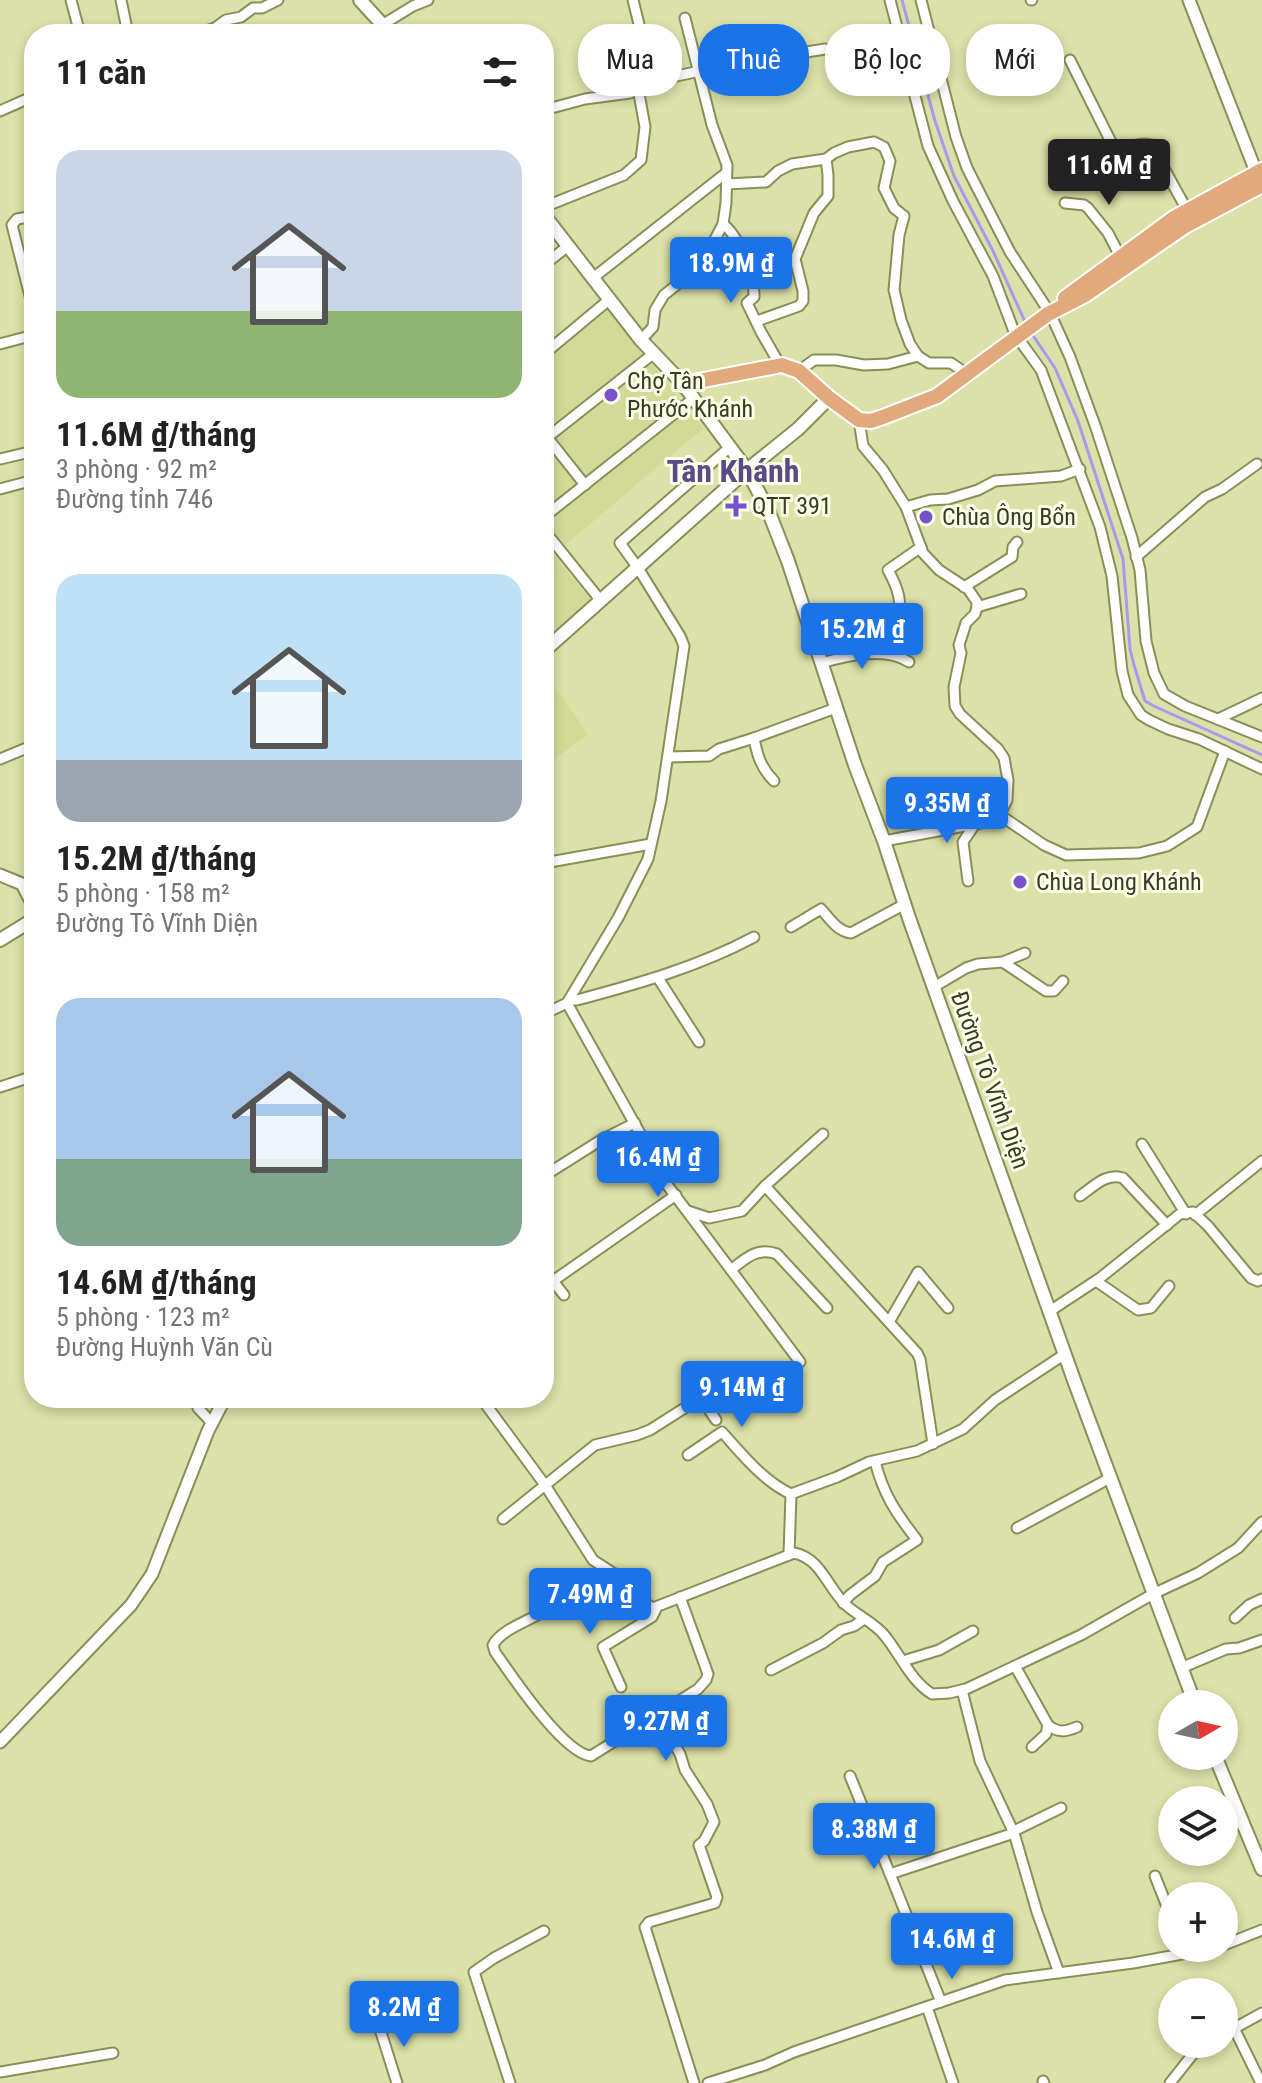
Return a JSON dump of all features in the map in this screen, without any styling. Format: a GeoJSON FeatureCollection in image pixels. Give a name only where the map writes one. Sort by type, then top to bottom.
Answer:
{"type":"FeatureCollection","features":[{"type":"Feature","properties":{"kind":"main road"},"geometry":{"type":"LineString","coordinates":[[360,0],[380,24]]}},
{"type":"Feature","properties":{"kind":"main road"},"geometry":{"type":"LineString","coordinates":[[1050,313],[1079,287],[1187,210],[1260,178]]}},
{"type":"Feature","properties":{"kind":"main road"},"geometry":{"type":"LineString","coordinates":[[683,384],[780,365],[799,371],[859,420],[871,421],[910,408],[937,396],[1050,313],[1085,295],[1260,178]]}},
{"type":"Feature","properties":{"kind":"main road","name":"Đường Tô Vĩnh Diện"},"geometry":{"type":"LineString","coordinates":[[554,228],[641,340],[694,398],[747,470],[768,510],[1065,1354],[1190,1690]]}},
{"type":"Feature","properties":{"kind":"main road"},"geometry":{"type":"LineString","coordinates":[[554,642],[747,470],[798,429],[829,398]]}},
{"type":"Feature","properties":{"kind":"main road"},"geometry":{"type":"LineString","coordinates":[[0,940],[24,925]]}},
{"type":"Feature","properties":{"kind":"main road"},"geometry":{"type":"LineString","coordinates":[[1238,1824],[1262,1869]]}},
{"type":"Feature","properties":{"kind":"street"},"geometry":{"type":"LineString","coordinates":[[71,0],[77,24]]}},
{"type":"Feature","properties":{"kind":"street"},"geometry":{"type":"LineString","coordinates":[[121,0],[126,24]]}},
{"type":"Feature","properties":{"kind":"street"},"geometry":{"type":"LineString","coordinates":[[220,24],[278,0]]}},
{"type":"Feature","properties":{"kind":"street"},"geometry":{"type":"LineString","coordinates":[[392,24],[413,6],[428,0]]}},
{"type":"Feature","properties":{"kind":"street"},"geometry":{"type":"LineString","coordinates":[[633,0],[639,24]]}},
{"type":"Feature","properties":{"kind":"street"},"geometry":{"type":"LineString","coordinates":[[890,0],[928,146],[993,276],[1016,336],[1041,370],[1100,527],[1112,576],[1122,671],[1128,695],[1141,715],[1149,720],[1199,739],[1262,769]]}},
{"type":"Feature","properties":{"kind":"street"},"geometry":{"type":"LineString","coordinates":[[921,0],[967,168],[1010,252],[1050,313],[1096,428],[1140,570],[1146,641],[1154,673],[1164,694],[1185,706],[1262,737]]}},
{"type":"Feature","properties":{"kind":"street"},"geometry":{"type":"LineString","coordinates":[[1189,0],[1260,178]]}},
{"type":"Feature","properties":{"kind":"street"},"geometry":{"type":"LineString","coordinates":[[682,75],[698,72],[685,18]]}},
{"type":"Feature","properties":{"kind":"street"},"geometry":{"type":"LineString","coordinates":[[809,52],[825,49]]}},
{"type":"Feature","properties":{"kind":"street"},"geometry":{"type":"LineString","coordinates":[[1070,60],[1117,154],[1137,145],[1151,145],[1187,210]]}},
{"type":"Feature","properties":{"kind":"street"},"geometry":{"type":"LineString","coordinates":[[554,107],[608,96]]}},
{"type":"Feature","properties":{"kind":"street"},"geometry":{"type":"LineString","coordinates":[[554,203],[624,175],[641,160],[645,127],[639,96]]}},
{"type":"Feature","properties":{"kind":"street"},"geometry":{"type":"LineString","coordinates":[[641,340],[653,327],[655,310],[664,295],[698,268],[723,224],[727,165],[704,96]]}},
{"type":"Feature","properties":{"kind":"street"},"geometry":{"type":"LineString","coordinates":[[0,111],[24,100]]}},
{"type":"Feature","properties":{"kind":"street"},"geometry":{"type":"LineString","coordinates":[[727,184],[766,182],[792,164],[826,159],[848,147],[874,142],[884,147],[890,161],[884,188],[894,208],[904,216],[899,235],[894,290],[901,320],[918,356],[929,363],[951,363],[967,374]]}},
{"type":"Feature","properties":{"kind":"street"},"geometry":{"type":"LineString","coordinates":[[757,321],[799,306],[803,301],[795,259],[814,213],[828,196],[826,159]]}},
{"type":"Feature","properties":{"kind":"street"},"geometry":{"type":"LineString","coordinates":[[593,278],[726,173]]}},
{"type":"Feature","properties":{"kind":"street"},"geometry":{"type":"LineString","coordinates":[[1065,203],[1088,208],[1108,233],[1121,258]]}},
{"type":"Feature","properties":{"kind":"street"},"geometry":{"type":"LineString","coordinates":[[24,218],[17,219],[12,225],[24,272]]}},
{"type":"Feature","properties":{"kind":"street"},"geometry":{"type":"LineString","coordinates":[[723,224],[732,231],[746,262],[754,290],[754,297],[747,303],[780,365]]}},
{"type":"Feature","properties":{"kind":"street"},"geometry":{"type":"LineString","coordinates":[[554,257],[568,246]]}},
{"type":"Feature","properties":{"kind":"street"},"geometry":{"type":"LineString","coordinates":[[554,346],[610,299]]}},
{"type":"Feature","properties":{"kind":"street"},"geometry":{"type":"LineString","coordinates":[[0,344],[24,338]]}},
{"type":"Feature","properties":{"kind":"street"},"geometry":{"type":"LineString","coordinates":[[554,433],[653,354]]}},
{"type":"Feature","properties":{"kind":"street"},"geometry":{"type":"LineString","coordinates":[[799,371],[814,360],[864,365],[888,364],[918,356]]}},
{"type":"Feature","properties":{"kind":"street"},"geometry":{"type":"LineString","coordinates":[[554,509],[694,398]]}},
{"type":"Feature","properties":{"kind":"street"},"geometry":{"type":"LineString","coordinates":[[859,420],[863,446],[883,470],[906,507],[923,553],[977,602],[962,630],[954,687],[955,706],[998,749],[1004,758],[1008,780],[1007,800],[1002,810],[981,823],[884,841]]}},
{"type":"Feature","properties":{"kind":"street"},"geometry":{"type":"LineString","coordinates":[[568,1002],[648,859],[661,801],[684,646],[620,543],[730,447]]}},
{"type":"Feature","properties":{"kind":"street"},"geometry":{"type":"LineString","coordinates":[[554,448],[585,485]]}},
{"type":"Feature","properties":{"kind":"street"},"geometry":{"type":"LineString","coordinates":[[0,459],[24,453]]}},
{"type":"Feature","properties":{"kind":"street"},"geometry":{"type":"LineString","coordinates":[[1136,557],[1205,497],[1257,464]]}},
{"type":"Feature","properties":{"kind":"street"},"geometry":{"type":"LineString","coordinates":[[906,507],[948,499],[995,481],[1061,476],[1080,469]]}},
{"type":"Feature","properties":{"kind":"street"},"geometry":{"type":"LineString","coordinates":[[0,489],[24,483]]}},
{"type":"Feature","properties":{"kind":"street"},"geometry":{"type":"LineString","coordinates":[[554,542],[601,601]]}},
{"type":"Feature","properties":{"kind":"street"},"geometry":{"type":"LineString","coordinates":[[964,587],[1012,557],[1017,542]]}},
{"type":"Feature","properties":{"kind":"street"},"geometry":{"type":"LineString","coordinates":[[898,623],[898,588],[888,570],[921,547]]}},
{"type":"Feature","properties":{"kind":"street"},"geometry":{"type":"LineString","coordinates":[[977,607],[1021,594]]}},
{"type":"Feature","properties":{"kind":"street"},"geometry":{"type":"LineString","coordinates":[[821,663],[845,656],[874,653],[905,658],[909,662]]}},
{"type":"Feature","properties":{"kind":"street"},"geometry":{"type":"LineString","coordinates":[[1218,719],[1262,698]]}},
{"type":"Feature","properties":{"kind":"street"},"geometry":{"type":"LineString","coordinates":[[668,757],[709,756],[719,749],[836,708]]}},
{"type":"Feature","properties":{"kind":"street"},"geometry":{"type":"LineString","coordinates":[[754,738],[764,771],[774,781]]}},
{"type":"Feature","properties":{"kind":"street"},"geometry":{"type":"LineString","coordinates":[[0,759],[24,749]]}},
{"type":"Feature","properties":{"kind":"street"},"geometry":{"type":"LineString","coordinates":[[997,813],[1044,845],[1066,855],[1139,853],[1167,846],[1197,827],[1225,751]]}},
{"type":"Feature","properties":{"kind":"street"},"geometry":{"type":"LineString","coordinates":[[968,881],[963,842],[975,824]]}},
{"type":"Feature","properties":{"kind":"street"},"geometry":{"type":"LineString","coordinates":[[554,861],[651,844]]}},
{"type":"Feature","properties":{"kind":"street"},"geometry":{"type":"LineString","coordinates":[[0,875],[22,884],[24,888]]}},
{"type":"Feature","properties":{"kind":"street"},"geometry":{"type":"LineString","coordinates":[[791,927],[821,909],[837,928],[851,933],[905,904]]}},
{"type":"Feature","properties":{"kind":"street"},"geometry":{"type":"LineString","coordinates":[[554,1009],[568,1002],[658,978],[754,937]]}},
{"type":"Feature","properties":{"kind":"street"},"geometry":{"type":"LineString","coordinates":[[934,987],[966,968],[1003,962],[1025,953]]}},
{"type":"Feature","properties":{"kind":"street"},"geometry":{"type":"LineString","coordinates":[[1003,962],[1046,991],[1054,991],[1063,981]]}},
{"type":"Feature","properties":{"kind":"street"},"geometry":{"type":"LineString","coordinates":[[658,978],[699,1042]]}},
{"type":"Feature","properties":{"kind":"street"},"geometry":{"type":"LineString","coordinates":[[568,1002],[651,1153],[659,1174],[800,1362]]}},
{"type":"Feature","properties":{"kind":"street"},"geometry":{"type":"LineString","coordinates":[[0,1087],[24,1079]]}},
{"type":"Feature","properties":{"kind":"street"},"geometry":{"type":"LineString","coordinates":[[554,1170],[635,1123]]}},
{"type":"Feature","properties":{"kind":"street"},"geometry":{"type":"LineString","coordinates":[[688,1211],[709,1218],[742,1211],[823,1134]]}},
{"type":"Feature","properties":{"kind":"street"},"geometry":{"type":"LineString","coordinates":[[1142,1144],[1190,1214],[1208,1226],[1251,1278],[1262,1279]]}},
{"type":"Feature","properties":{"kind":"street"},"geometry":{"type":"LineString","coordinates":[[1050,1311],[1096,1281],[1180,1214],[1190,1214],[1262,1161]]}},
{"type":"Feature","properties":{"kind":"street"},"geometry":{"type":"LineString","coordinates":[[1080,1196],[1109,1177],[1123,1178],[1167,1225]]}},
{"type":"Feature","properties":{"kind":"street"},"geometry":{"type":"LineString","coordinates":[[765,1186],[920,1359],[933,1444]]}},
{"type":"Feature","properties":{"kind":"street"},"geometry":{"type":"LineString","coordinates":[[554,1280],[676,1195]]}},
{"type":"Feature","properties":{"kind":"street"},"geometry":{"type":"LineString","coordinates":[[731,1270],[753,1253],[767,1250],[777,1254],[827,1308]]}},
{"type":"Feature","properties":{"kind":"street"},"geometry":{"type":"LineString","coordinates":[[889,1322],[918,1272],[948,1308]]}},
{"type":"Feature","properties":{"kind":"street"},"geometry":{"type":"LineString","coordinates":[[1096,1281],[1138,1310],[1151,1308],[1169,1286]]}},
{"type":"Feature","properties":{"kind":"street"},"geometry":{"type":"LineString","coordinates":[[554,1282],[564,1295]]}},
{"type":"Feature","properties":{"kind":"street"},"geometry":{"type":"LineString","coordinates":[[688,1455],[722,1432],[777,1487],[791,1494],[875,1461],[917,1451],[963,1429],[995,1400],[1065,1354]]}},
{"type":"Feature","properties":{"kind":"street"},"geometry":{"type":"LineString","coordinates":[[503,1519],[595,1445],[650,1430],[694,1402],[703,1401],[716,1420]]}},
{"type":"Feature","properties":{"kind":"street"},"geometry":{"type":"LineString","coordinates":[[198,1408],[212,1423]]}},
{"type":"Feature","properties":{"kind":"street"},"geometry":{"type":"LineString","coordinates":[[0,1742],[92,1648],[138,1595],[155,1568],[220,1408]]}},
{"type":"Feature","properties":{"kind":"street"},"geometry":{"type":"LineString","coordinates":[[488,1408],[545,1485],[593,1560],[624,1582],[645,1603],[657,1607],[794,1553],[800,1554],[823,1573],[843,1603],[883,1633],[917,1682],[932,1694],[962,1690],[1081,1635],[1153,1594],[1198,1573],[1238,1548],[1262,1522]]}},
{"type":"Feature","properties":{"kind":"street"},"geometry":{"type":"LineString","coordinates":[[843,1603],[875,1576],[883,1562],[917,1540],[890,1505],[880,1484],[875,1461]]}},
{"type":"Feature","properties":{"kind":"street"},"geometry":{"type":"LineString","coordinates":[[1017,1528],[1110,1478]]}},
{"type":"Feature","properties":{"kind":"street"},"geometry":{"type":"LineString","coordinates":[[789,1555],[791,1494]]}},
{"type":"Feature","properties":{"kind":"street"},"geometry":{"type":"LineString","coordinates":[[607,1570],[493,1642],[495,1652],[547,1722],[582,1755],[591,1756],[698,1689],[706,1680],[708,1674],[680,1597]]}},
{"type":"Feature","properties":{"kind":"street"},"geometry":{"type":"LineString","coordinates":[[1235,1618],[1249,1605],[1262,1599]]}},
{"type":"Feature","properties":{"kind":"street"},"geometry":{"type":"LineString","coordinates":[[621,1687],[603,1647],[652,1617],[657,1607]]}},
{"type":"Feature","properties":{"kind":"street"},"geometry":{"type":"LineString","coordinates":[[771,1670],[864,1619]]}},
{"type":"Feature","properties":{"kind":"street"},"geometry":{"type":"LineString","coordinates":[[903,1661],[939,1650],[973,1631]]}},
{"type":"Feature","properties":{"kind":"street"},"geometry":{"type":"LineString","coordinates":[[1181,1668],[1226,1649],[1262,1640]]}},
{"type":"Feature","properties":{"kind":"street"},"geometry":{"type":"LineString","coordinates":[[1015,1666],[1048,1725],[1056,1731],[1077,1727]]}},
{"type":"Feature","properties":{"kind":"street"},"geometry":{"type":"LineString","coordinates":[[962,1690],[980,1761],[1014,1833],[1059,1973]]}},
{"type":"Feature","properties":{"kind":"street"},"geometry":{"type":"LineString","coordinates":[[657,1715],[714,1822],[699,1845],[717,1897],[715,1903],[649,1922],[645,1927],[694,2083]]}},
{"type":"Feature","properties":{"kind":"street"},"geometry":{"type":"LineString","coordinates":[[1032,1747],[1046,1734],[1048,1725]]}},
{"type":"Feature","properties":{"kind":"street"},"geometry":{"type":"LineString","coordinates":[[850,1776],[941,2002]]}},
{"type":"Feature","properties":{"kind":"street"},"geometry":{"type":"LineString","coordinates":[[890,1874],[1014,1833],[1061,1808]]}},
{"type":"Feature","properties":{"kind":"street"},"geometry":{"type":"LineString","coordinates":[[1155,1876],[1158,1884]]}},
{"type":"Feature","properties":{"kind":"street"},"geometry":{"type":"LineString","coordinates":[[1238,1939],[1262,1930]]}},
{"type":"Feature","properties":{"kind":"street"},"geometry":{"type":"LineString","coordinates":[[510,2083],[474,1972],[544,1931]]}},
{"type":"Feature","properties":{"kind":"street"},"geometry":{"type":"LineString","coordinates":[[708,2083],[1005,1980],[1133,1963],[1158,1957]]}},
{"type":"Feature","properties":{"kind":"street"},"geometry":{"type":"LineString","coordinates":[[927,2007],[953,2083]]}},
{"type":"Feature","properties":{"kind":"street"},"geometry":{"type":"LineString","coordinates":[[1238,2026],[1262,2013]]}},
{"type":"Feature","properties":{"kind":"street"},"geometry":{"type":"LineString","coordinates":[[379,2026],[397,2083]]}},
{"type":"Feature","properties":{"kind":"street"},"geometry":{"type":"LineString","coordinates":[[1238,2036],[1261,2083]]}},
{"type":"Feature","properties":{"kind":"street"},"geometry":{"type":"LineString","coordinates":[[0,2072],[113,2053]]}},
{"type":"Feature","properties":{"kind":"street"},"geometry":{"type":"LineString","coordinates":[[1170,2083],[1190,2058]]}},
{"type":"Feature","properties":{"kind":"shaded area","name":"Chợ Tân Phước Khánh"},"geometry":{"type":"Polygon","coordinates":[[[608,309],[704,429],[565,545],[554,532],[554,353],[608,309]]]}},
{"type":"Feature","properties":{"kind":"shaded area"},"geometry":{"type":"Polygon","coordinates":[[[554,555],[592,602],[554,635],[554,555]]]}},
{"type":"Feature","properties":{"kind":"shaded area"},"geometry":{"type":"Polygon","coordinates":[[[554,685],[588,734],[554,760],[554,685]]]}},
{"type":"Feature","properties":{"kind":"waterway"},"geometry":{"type":"LineString","coordinates":[[902,0],[935,121],[954,176],[1026,324]]}},
{"type":"Feature","properties":{"kind":"waterway"},"geometry":{"type":"LineString","coordinates":[[1032,334],[1055,368],[1078,421],[1123,559],[1130,649],[1145,701],[1262,755]]}},
{"type":"Feature","properties":{"kind":"place","name":"Chợ Tân Phước Khánh"},"geometry":{"type":"Point","coordinates":[611,395]}},
{"type":"Feature","properties":{"kind":"place","name":"QTT 391"},"geometry":{"type":"Point","coordinates":[736,506]}},
{"type":"Feature","properties":{"kind":"place","name":"Chùa Ông Bổn"},"geometry":{"type":"Point","coordinates":[926,517]}},
{"type":"Feature","properties":{"kind":"place","name":"Chùa Long Khánh"},"geometry":{"type":"Point","coordinates":[1020,882]}},
{"type":"Feature","properties":{"kind":"district","name":"Tân Khánh"},"geometry":{"type":"Point","coordinates":[733,471]}}]}
